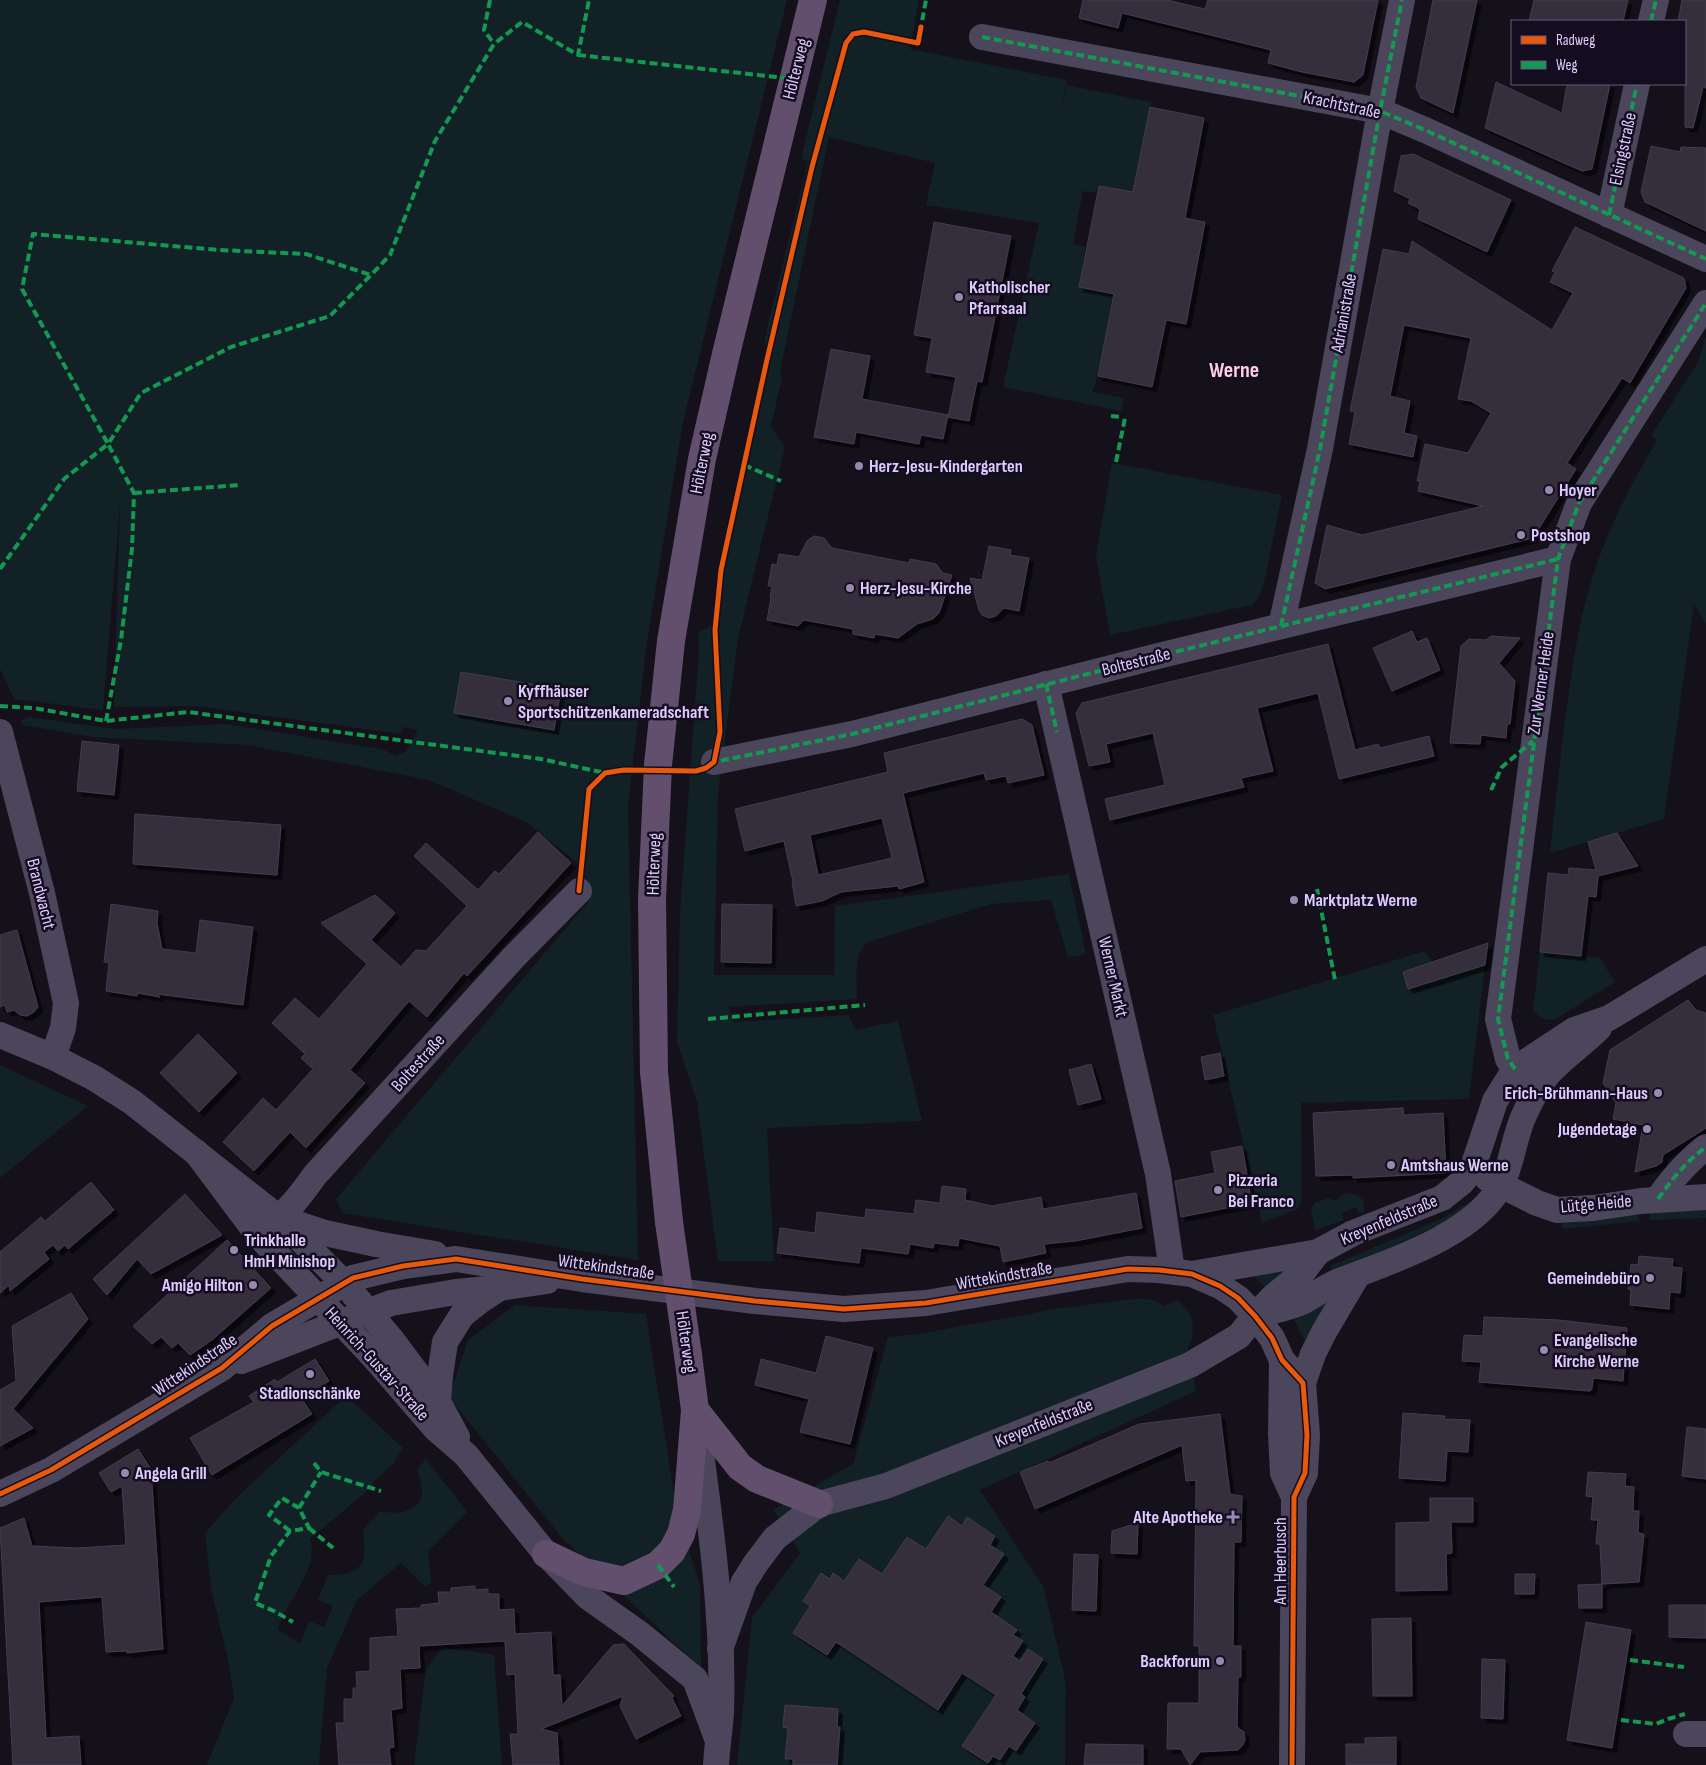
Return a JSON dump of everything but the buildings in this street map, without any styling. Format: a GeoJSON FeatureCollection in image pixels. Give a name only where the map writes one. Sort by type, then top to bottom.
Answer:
{"type":"FeatureCollection","features":[{"type":"Feature","properties":{"kind":"main road","name":"Hölterweg"},"geometry":{"type":"LineString","coordinates":[[695,1410],[670,1222],[654,1072],[652,899],[662,731],[671,641],[702,459],[728,345],[813,0]]}},
{"type":"Feature","properties":{"kind":"main road"},"geometry":{"type":"LineString","coordinates":[[695,1410],[740,1467],[757,1479],[819,1504]]}},
{"type":"Feature","properties":{"kind":"main road"},"geometry":{"type":"LineString","coordinates":[[546,1554],[584,1572],[624,1581],[658,1565],[672,1551],[681,1534],[687,1510],[695,1410]]}},
{"type":"Feature","properties":{"kind":"street","name":"Adrianistraße"},"geometry":{"type":"LineString","coordinates":[[1282,626],[1320,449],[1380,111],[1402,0]]}},
{"type":"Feature","properties":{"kind":"street"},"geometry":{"type":"LineString","coordinates":[[1651,20],[1656,0]]}},
{"type":"Feature","properties":{"kind":"street","name":"Krachtstraße"},"geometry":{"type":"LineString","coordinates":[[982,37],[1380,111],[1706,260]]}},
{"type":"Feature","properties":{"kind":"street","name":"Elsingstraße"},"geometry":{"type":"LineString","coordinates":[[1608,215],[1637,85]]}},
{"type":"Feature","properties":{"kind":"street","name":"Zur Werner Heide"},"geometry":{"type":"LineString","coordinates":[[1515,1069],[1508,1059],[1498,1019],[1558,559],[1579,503],[1706,303]]}},
{"type":"Feature","properties":{"kind":"street","name":"Boltestraße"},"geometry":{"type":"LineString","coordinates":[[714,762],[852,734],[1046,684],[1558,559]]}},
{"type":"Feature","properties":{"kind":"street","name":"Werner Markt"},"geometry":{"type":"LineString","coordinates":[[1046,684],[1182,1272]]}},
{"type":"Feature","properties":{"kind":"street","name":"Brandwacht"},"geometry":{"type":"LineString","coordinates":[[0,732],[42,893],[66,1003],[63,1028],[53,1057]]}},
{"type":"Feature","properties":{"kind":"street","name":"Boltestraße"},"geometry":{"type":"LineString","coordinates":[[258,1235],[294,1205],[322,1168],[513,958],[579,891]]}},
{"type":"Feature","properties":{"kind":"street","name":"Kreyenfeldstraße"},"geometry":{"type":"LineString","coordinates":[[1182,1272],[1318,1252],[1353,1233],[1442,1198],[1462,1182],[1472,1170],[1495,1101],[1515,1069],[1574,1030],[1609,1018],[1706,959]]}},
{"type":"Feature","properties":{"kind":"street","name":"Kreyenfeldstraße"},"geometry":{"type":"LineString","coordinates":[[1255,1316],[1301,1303],[1334,1284],[1357,1276],[1454,1232],[1479,1214],[1501,1185],[1524,1114],[1541,1085],[1552,1069],[1586,1042],[1609,1018]]}},
{"type":"Feature","properties":{"kind":"street","name":"Heinrich-Gustav-Straße"},"geometry":{"type":"LineString","coordinates":[[0,1035],[53,1057],[94,1078],[132,1102],[280,1218],[344,1283],[392,1340],[438,1402],[466,1455]]}},
{"type":"Feature","properties":{"kind":"street"},"geometry":{"type":"LineString","coordinates":[[1515,1069],[1541,1085]]}},
{"type":"Feature","properties":{"kind":"street"},"geometry":{"type":"LineString","coordinates":[[1658,1199],[1671,1180],[1691,1158],[1706,1147]]}},
{"type":"Feature","properties":{"kind":"street","name":"Heinrich-Gustav-Straße"},"geometry":{"type":"LineString","coordinates":[[196,1152],[258,1235],[372,1355],[436,1429],[466,1455],[546,1554],[588,1597],[640,1634],[695,1678],[717,1753]]}},
{"type":"Feature","properties":{"kind":"street","name":"Lütge Heide"},"geometry":{"type":"LineString","coordinates":[[1472,1170],[1537,1203],[1557,1210],[1593,1208],[1658,1199],[1706,1197]]}},
{"type":"Feature","properties":{"kind":"street","name":"Heinrich-Gustav-Straße"},"geometry":{"type":"LineString","coordinates":[[280,1218],[325,1233],[456,1259]]}},
{"type":"Feature","properties":{"kind":"street","name":"Kreyenfeldstraße"},"geometry":{"type":"LineString","coordinates":[[819,1504],[886,1486],[1190,1365],[1240,1336],[1255,1316],[1273,1297],[1302,1273],[1318,1252]]}},
{"type":"Feature","properties":{"kind":"street","name":"Wittekindstraße"},"geometry":{"type":"LineString","coordinates":[[0,1494],[51,1470],[222,1368],[272,1326],[344,1283],[353,1278],[403,1266],[456,1259],[574,1278],[755,1301],[844,1309],[926,1303],[1128,1269],[1182,1272],[1220,1286],[1238,1298],[1255,1316]]}},
{"type":"Feature","properties":{"kind":"street"},"geometry":{"type":"LineString","coordinates":[[1303,1383],[1313,1354],[1324,1332],[1357,1276]]}},
{"type":"Feature","properties":{"kind":"street","name":"Wittekindstraße"},"geometry":{"type":"LineString","coordinates":[[222,1368],[391,1303],[456,1292],[574,1278]]}},
{"type":"Feature","properties":{"kind":"street","name":"Wittekindstraße"},"geometry":{"type":"LineString","coordinates":[[438,1402],[445,1342],[462,1315],[480,1300],[499,1288]]}},
{"type":"Feature","properties":{"kind":"street","name":"Am Heerbusch"},"geometry":{"type":"LineString","coordinates":[[1255,1316],[1272,1338],[1282,1360],[1303,1383],[1307,1435],[1305,1473],[1294,1497],[1292,1765]]}},
{"type":"Feature","properties":{"kind":"street","name":"Am Heerbusch"},"geometry":{"type":"LineString","coordinates":[[1282,1360],[1281,1434],[1283,1473],[1294,1497]]}},
{"type":"Feature","properties":{"kind":"street","name":"Hölterweg"},"geometry":{"type":"LineString","coordinates":[[695,1410],[711,1530],[720,1649],[721,1712],[717,1753]]}},
{"type":"Feature","properties":{"kind":"street"},"geometry":{"type":"LineString","coordinates":[[720,1649],[744,1582],[756,1563],[775,1538],[819,1504]]}},
{"type":"Feature","properties":{"kind":"shaded area"},"geometry":{"type":"Polygon","coordinates":[[[0,0],[787,0],[683,422],[647,641],[628,806],[638,1260],[342,1213],[336,1199],[588,902],[578,863],[526,822],[429,780],[247,745],[93,737],[22,725],[22,720],[29,717],[116,729],[226,724],[382,749],[397,756],[406,751],[418,730],[403,727],[402,734],[196,706],[114,707],[120,504],[103,710],[14,699],[0,669],[0,0]]]}},
{"type":"Feature","properties":{"kind":"shaded area"},"geometry":{"type":"Polygon","coordinates":[[[840,0],[919,0],[910,49],[1067,80],[1060,116],[1067,85],[1151,102],[1133,192],[1099,186],[1095,193],[1083,191],[1073,244],[1085,247],[1079,287],[1114,294],[1098,376],[1092,392],[1124,398],[1121,411],[1003,387],[1039,223],[926,205],[935,163],[829,137],[780,371],[782,377],[771,426],[785,447],[738,638],[718,793],[714,975],[834,975],[835,906],[1069,874],[1086,954],[1068,957],[1051,900],[991,904],[868,942],[863,947],[858,960],[857,999],[728,1007],[734,1022],[849,1015],[855,1030],[898,1021],[922,1121],[767,1128],[774,1261],[718,1261],[697,1102],[677,1042],[680,912],[699,650],[698,632],[716,624],[719,591],[772,353],[765,344],[767,328],[808,162],[801,158],[840,0]]]}},
{"type":"Feature","properties":{"kind":"shaded area"},"geometry":{"type":"Polygon","coordinates":[[[1706,337],[1706,624],[1694,604],[1664,819],[1550,853],[1570,681],[1578,635],[1595,569],[1618,512],[1657,440],[1651,436],[1697,364],[1706,337]]]}},
{"type":"Feature","properties":{"kind":"shaded area"},"geometry":{"type":"Polygon","coordinates":[[[1112,463],[1282,495],[1264,583],[1259,597],[1252,605],[1110,635],[1096,556],[1112,463]]]}},
{"type":"Feature","properties":{"kind":"shaded area"},"geometry":{"type":"Polygon","coordinates":[[[1425,951],[1433,962],[1439,979],[1485,965],[1469,1099],[1301,1103],[1302,1198],[1298,1209],[1262,1223],[1213,1015],[1425,951]]]}},
{"type":"Feature","properties":{"kind":"shaded area"},"geometry":{"type":"Polygon","coordinates":[[[1540,952],[1600,958],[1615,982],[1554,1020],[1542,1018],[1533,1010],[1540,952]]]}},
{"type":"Feature","properties":{"kind":"shaded area"},"geometry":{"type":"Polygon","coordinates":[[[0,1065],[88,1106],[0,1178],[0,1065]]]}},
{"type":"Feature","properties":{"kind":"shaded area"},"geometry":{"type":"Polygon","coordinates":[[[1349,1193],[1357,1195],[1364,1201],[1363,1207],[1365,1211],[1359,1213],[1356,1207],[1341,1214],[1344,1220],[1315,1230],[1311,1209],[1314,1203],[1328,1198],[1336,1201],[1341,1195],[1349,1193]]]}},
{"type":"Feature","properties":{"kind":"shaded area"},"geometry":{"type":"Polygon","coordinates":[[[1472,1202],[1453,1219],[1332,1273],[1330,1266],[1445,1217],[1472,1202]]]}},
{"type":"Feature","properties":{"kind":"shaded area"},"geometry":{"type":"Polygon","coordinates":[[[1706,1210],[1706,1218],[1650,1220],[1650,1213],[1706,1210]]]}},
{"type":"Feature","properties":{"kind":"shaded area"},"geometry":{"type":"Polygon","coordinates":[[[1637,1213],[1640,1221],[1562,1229],[1562,1223],[1637,1213]]]}},
{"type":"Feature","properties":{"kind":"shaded area"},"geometry":{"type":"Polygon","coordinates":[[[1293,1265],[1267,1289],[1253,1275],[1293,1265]]]}},
{"type":"Feature","properties":{"kind":"shaded area"},"geometry":{"type":"Polygon","coordinates":[[[1330,1297],[1305,1341],[1294,1320],[1330,1297]]]}},
{"type":"Feature","properties":{"kind":"shaded area"},"geometry":{"type":"Polygon","coordinates":[[[1134,1299],[1153,1300],[1164,1306],[1177,1300],[1187,1309],[1193,1326],[1192,1338],[1188,1349],[1196,1391],[980,1490],[1044,1588],[1066,1684],[1065,1765],[737,1765],[752,1618],[800,1553],[773,1510],[853,1464],[888,1337],[918,1334],[1061,1308],[1134,1299]]]}},
{"type":"Feature","properties":{"kind":"shaded area"},"geometry":{"type":"Polygon","coordinates":[[[515,1305],[646,1314],[677,1513],[700,1585],[701,1668],[563,1539],[449,1397],[468,1340],[515,1305]]]}},
{"type":"Feature","properties":{"kind":"shaded area"},"geometry":{"type":"Polygon","coordinates":[[[345,1397],[361,1409],[403,1448],[393,1464],[374,1481],[372,1487],[310,1539],[312,1550],[310,1562],[301,1585],[278,1629],[300,1644],[309,1621],[324,1627],[333,1606],[318,1600],[328,1575],[349,1572],[361,1565],[364,1551],[363,1530],[380,1511],[392,1513],[406,1511],[417,1505],[422,1493],[417,1469],[426,1459],[467,1512],[428,1551],[431,1582],[425,1587],[401,1563],[357,1600],[327,1668],[319,1765],[207,1765],[234,1698],[228,1660],[211,1588],[205,1533],[237,1497],[345,1397]]]}},
{"type":"Feature","properties":{"kind":"shaded area"},"geometry":{"type":"Polygon","coordinates":[[[443,1647],[494,1655],[502,1765],[414,1765],[426,1669],[443,1647]]]}},
{"type":"Feature","properties":{"kind":"marked path"},"geometry":{"type":"LineString","coordinates":[[490,0],[484,30],[494,44]]}},
{"type":"Feature","properties":{"kind":"marked path"},"geometry":{"type":"LineString","coordinates":[[106,721],[121,640],[132,549],[134,493],[108,444],[141,393],[231,347],[330,316],[390,255],[435,141],[494,44],[522,22],[578,55],[589,0]]}},
{"type":"Feature","properties":{"kind":"marked path"},"geometry":{"type":"LineString","coordinates":[[920,32],[926,0]]}},
{"type":"Feature","properties":{"kind":"marked path"},"geometry":{"type":"LineString","coordinates":[[1281,626],[1320,449],[1380,111],[1402,0]]}},
{"type":"Feature","properties":{"kind":"marked path"},"geometry":{"type":"LineString","coordinates":[[1651,20],[1656,0]]}},
{"type":"Feature","properties":{"kind":"marked path"},"geometry":{"type":"LineString","coordinates":[[982,37],[1380,111],[1706,259]]}},
{"type":"Feature","properties":{"kind":"marked path"},"geometry":{"type":"LineString","coordinates":[[578,55],[794,79]]}},
{"type":"Feature","properties":{"kind":"marked path"},"geometry":{"type":"LineString","coordinates":[[1609,215],[1637,85]]}},
{"type":"Feature","properties":{"kind":"marked path"},"geometry":{"type":"LineString","coordinates":[[0,569],[64,479],[108,444],[22,289],[33,234],[219,250],[306,254],[371,275]]}},
{"type":"Feature","properties":{"kind":"marked path"},"geometry":{"type":"LineString","coordinates":[[1515,1069],[1508,1059],[1498,1019],[1558,559],[1579,503],[1706,303]]}},
{"type":"Feature","properties":{"kind":"marked path"},"geometry":{"type":"LineString","coordinates":[[1111,416],[1121,417]]}},
{"type":"Feature","properties":{"kind":"marked path"},"geometry":{"type":"LineString","coordinates":[[1116,462],[1125,418]]}},
{"type":"Feature","properties":{"kind":"marked path"},"geometry":{"type":"LineString","coordinates":[[744,465],[781,481]]}},
{"type":"Feature","properties":{"kind":"marked path"},"geometry":{"type":"LineString","coordinates":[[134,493],[240,485]]}},
{"type":"Feature","properties":{"kind":"marked path"},"geometry":{"type":"LineString","coordinates":[[710,765],[714,762],[852,734],[1162,655],[1558,559]]}},
{"type":"Feature","properties":{"kind":"marked path"},"geometry":{"type":"LineString","coordinates":[[1046,684],[1057,732]]}},
{"type":"Feature","properties":{"kind":"marked path"},"geometry":{"type":"LineString","coordinates":[[0,706],[34,708],[106,721],[188,712],[541,759],[605,773]]}},
{"type":"Feature","properties":{"kind":"marked path"},"geometry":{"type":"LineString","coordinates":[[1491,790],[1502,767],[1533,741]]}},
{"type":"Feature","properties":{"kind":"marked path"},"geometry":{"type":"LineString","coordinates":[[1317,889],[1335,980]]}},
{"type":"Feature","properties":{"kind":"marked path"},"geometry":{"type":"LineString","coordinates":[[708,1019],[865,1005]]}},
{"type":"Feature","properties":{"kind":"marked path"},"geometry":{"type":"LineString","coordinates":[[1658,1199],[1680,1171],[1706,1147]]}},
{"type":"Feature","properties":{"kind":"marked path"},"geometry":{"type":"LineString","coordinates":[[314,1463],[321,1472],[381,1491]]}},
{"type":"Feature","properties":{"kind":"marked path"},"geometry":{"type":"LineString","coordinates":[[299,1508],[321,1472]]}},
{"type":"Feature","properties":{"kind":"marked path"},"geometry":{"type":"LineString","coordinates":[[290,1531],[269,1515],[282,1498],[299,1508],[309,1528],[290,1531],[271,1556],[255,1603],[293,1622]]}},
{"type":"Feature","properties":{"kind":"marked path"},"geometry":{"type":"LineString","coordinates":[[309,1528],[333,1548]]}},
{"type":"Feature","properties":{"kind":"marked path"},"geometry":{"type":"LineString","coordinates":[[658,1565],[674,1587]]}},
{"type":"Feature","properties":{"kind":"marked path"},"geometry":{"type":"LineString","coordinates":[[1630,1660],[1684,1667]]}},
{"type":"Feature","properties":{"kind":"marked path"},"geometry":{"type":"LineString","coordinates":[[1621,1720],[1656,1724],[1685,1714]]}},
{"type":"Feature","properties":{"kind":"cycle path"},"geometry":{"type":"LineString","coordinates":[[579,891],[589,789],[605,773],[624,770],[696,771],[706,768],[714,762],[720,732],[715,630],[721,570],[812,167],[846,43],[853,34],[864,32],[918,43],[921,27]]}},
{"type":"Feature","properties":{"kind":"cycle path"},"geometry":{"type":"LineString","coordinates":[[0,1494],[51,1470],[222,1368],[272,1326],[353,1278],[403,1266],[456,1259],[582,1279],[755,1301],[844,1309],[926,1303],[1128,1269],[1192,1274],[1220,1286],[1238,1298],[1272,1338],[1282,1360],[1303,1383],[1307,1435],[1305,1473],[1294,1497],[1292,1765]]}},
{"type":"Feature","properties":{"kind":"place","name":"Katholischer Pfarrsaal"},"geometry":{"type":"Point","coordinates":[959,297]}},
{"type":"Feature","properties":{"kind":"place","name":"Herz-Jesu-Kindergarten"},"geometry":{"type":"Point","coordinates":[859,466]}},
{"type":"Feature","properties":{"kind":"place","name":"Hoyer"},"geometry":{"type":"Point","coordinates":[1549,490]}},
{"type":"Feature","properties":{"kind":"place","name":"Postshop"},"geometry":{"type":"Point","coordinates":[1521,535]}},
{"type":"Feature","properties":{"kind":"place","name":"Herz-Jesu-Kirche"},"geometry":{"type":"Point","coordinates":[850,588]}},
{"type":"Feature","properties":{"kind":"place","name":"Kyffhäuser Sportschützenkameradschaft"},"geometry":{"type":"Point","coordinates":[508,701]}},
{"type":"Feature","properties":{"kind":"place","name":"Marktplatz Werne"},"geometry":{"type":"Point","coordinates":[1294,900]}},
{"type":"Feature","properties":{"kind":"place","name":"Erich-Brühmann-Haus"},"geometry":{"type":"Point","coordinates":[1658,1093]}},
{"type":"Feature","properties":{"kind":"place","name":"Jugendetage"},"geometry":{"type":"Point","coordinates":[1647,1129]}},
{"type":"Feature","properties":{"kind":"place","name":"Amtshaus Werne"},"geometry":{"type":"Point","coordinates":[1391,1165]}},
{"type":"Feature","properties":{"kind":"place","name":"Pizzeria Bei Franco"},"geometry":{"type":"Point","coordinates":[1218,1190]}},
{"type":"Feature","properties":{"kind":"place","name":"Trinkhalle HmH Minishop"},"geometry":{"type":"Point","coordinates":[234,1250]}},
{"type":"Feature","properties":{"kind":"place","name":"Gemeindebüro"},"geometry":{"type":"Point","coordinates":[1650,1278]}},
{"type":"Feature","properties":{"kind":"place","name":"Amigo Hilton"},"geometry":{"type":"Point","coordinates":[253,1285]}},
{"type":"Feature","properties":{"kind":"place","name":"Evangelische Kirche Werne"},"geometry":{"type":"Point","coordinates":[1544,1350]}},
{"type":"Feature","properties":{"kind":"place","name":"Stadionschänke"},"geometry":{"type":"Point","coordinates":[310,1374]}},
{"type":"Feature","properties":{"kind":"place","name":"Angela Grill"},"geometry":{"type":"Point","coordinates":[125,1473]}},
{"type":"Feature","properties":{"kind":"place","name":"Alte Apotheke"},"geometry":{"type":"Point","coordinates":[1233,1517]}},
{"type":"Feature","properties":{"kind":"place","name":"Backforum"},"geometry":{"type":"Point","coordinates":[1220,1661]}},
{"type":"Feature","properties":{"kind":"district","name":"Werne"},"geometry":{"type":"Point","coordinates":[1234,370]}}]}
